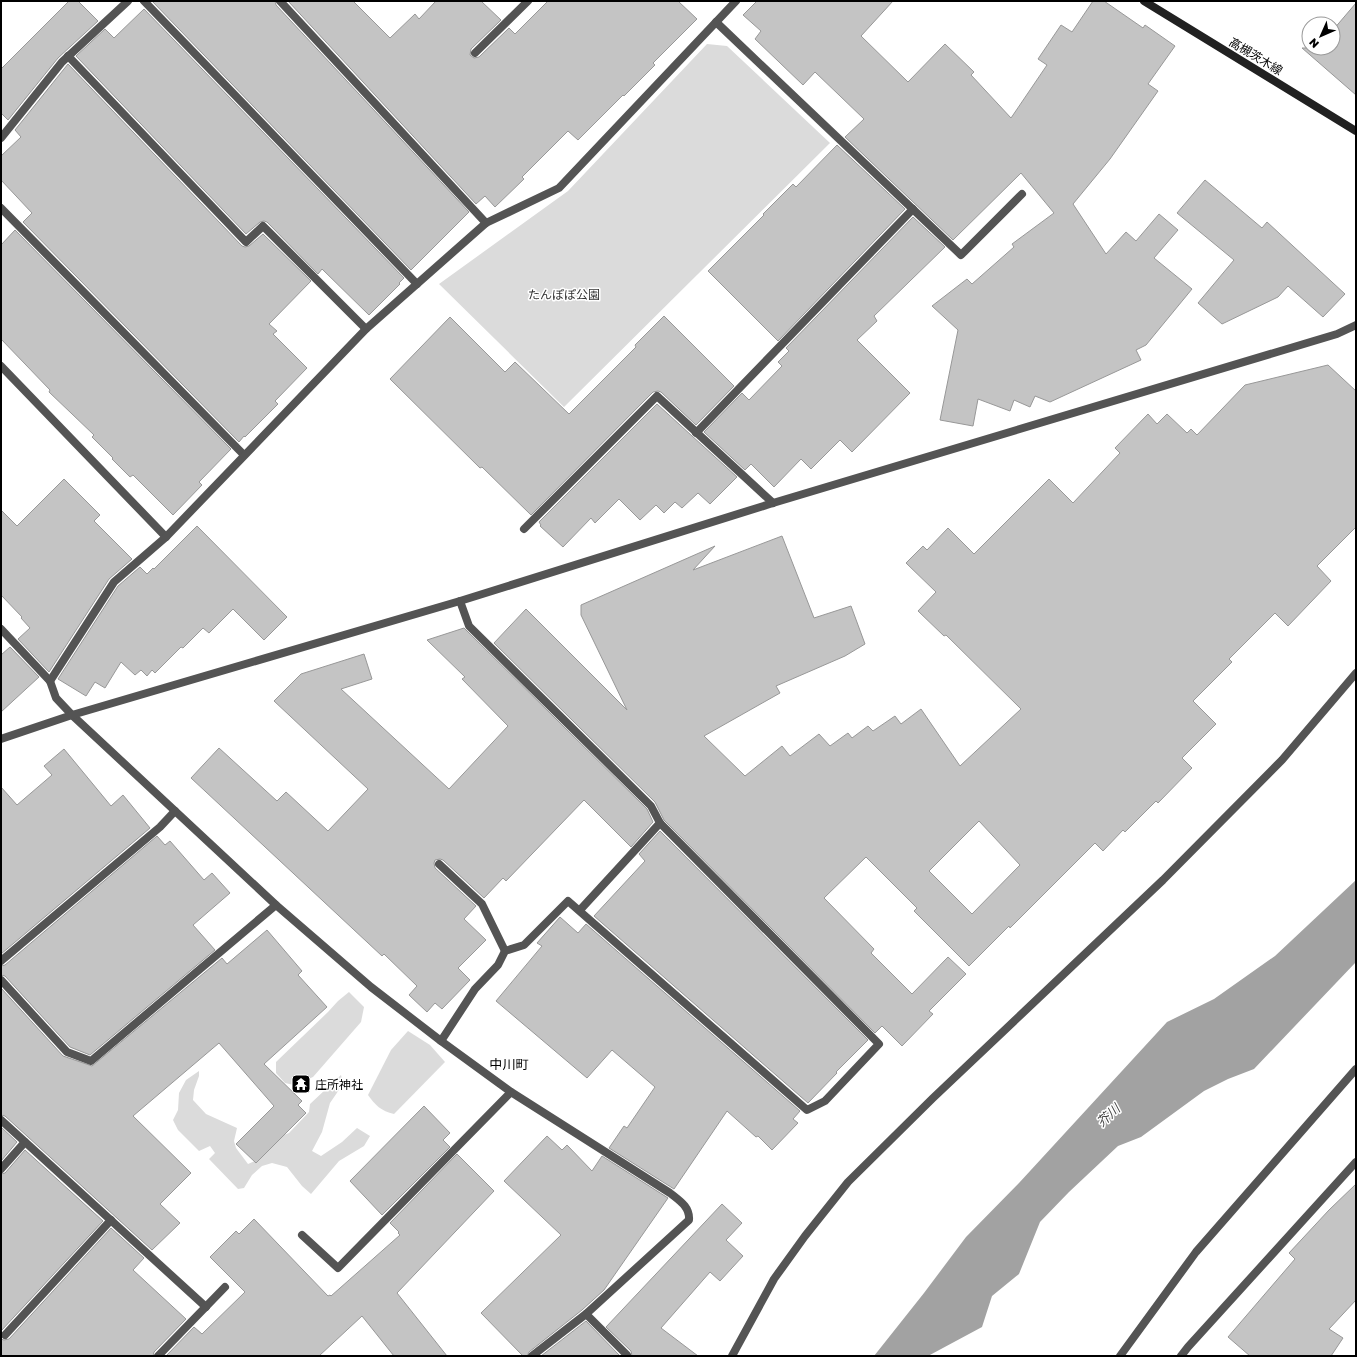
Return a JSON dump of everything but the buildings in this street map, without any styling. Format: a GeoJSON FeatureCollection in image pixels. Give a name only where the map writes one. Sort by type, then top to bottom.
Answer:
{"type":"FeatureCollection","features":[{"type":"Feature","properties":{"kind":"main road","name":"高槻茨木線"},"geometry":{"type":"LineString","coordinates":[[1144,1],[1356,131]]}},
{"type":"Feature","properties":{"kind":"street"},"geometry":{"type":"LineString","coordinates":[[1,138],[62,62],[128,1]]}},
{"type":"Feature","properties":{"kind":"street"},"geometry":{"type":"LineString","coordinates":[[144,1],[417,284]]}},
{"type":"Feature","properties":{"kind":"street"},"geometry":{"type":"LineString","coordinates":[[280,1],[486,223]]}},
{"type":"Feature","properties":{"kind":"street"},"geometry":{"type":"LineString","coordinates":[[475,53],[528,1]]}},
{"type":"Feature","properties":{"kind":"street"},"geometry":{"type":"LineString","coordinates":[[50,681],[114,582],[166,537],[366,330],[486,223],[559,188],[736,1]]}},
{"type":"Feature","properties":{"kind":"street"},"geometry":{"type":"LineString","coordinates":[[716,22],[961,255],[1022,194]]}},
{"type":"Feature","properties":{"kind":"street"},"geometry":{"type":"LineString","coordinates":[[68,56],[246,242],[263,226],[366,330]]}},
{"type":"Feature","properties":{"kind":"street"},"geometry":{"type":"LineString","coordinates":[[1,208],[244,455]]}},
{"type":"Feature","properties":{"kind":"street"},"geometry":{"type":"LineString","coordinates":[[696,433],[913,209]]}},
{"type":"Feature","properties":{"kind":"street"},"geometry":{"type":"LineString","coordinates":[[1,739],[72,715],[460,601],[773,503],[1337,334],[1356,325]]}},
{"type":"Feature","properties":{"kind":"street"},"geometry":{"type":"LineString","coordinates":[[1,366],[166,537]]}},
{"type":"Feature","properties":{"kind":"street"},"geometry":{"type":"LineString","coordinates":[[524,529],[657,396],[773,503]]}},
{"type":"Feature","properties":{"kind":"street"},"geometry":{"type":"LineString","coordinates":[[441,1041],[475,989],[498,965],[505,951],[524,945],[568,900],[807,1110],[825,1101],[879,1044],[660,823],[651,806],[469,626],[460,601]]}},
{"type":"Feature","properties":{"kind":"street"},"geometry":{"type":"LineString","coordinates":[[1,629],[50,681],[56,698],[72,715],[276,905],[371,987],[511,1092],[670,1193],[688,1210],[689,1220],[586,1314],[532,1356]]}},
{"type":"Feature","properties":{"kind":"street"},"geometry":{"type":"LineString","coordinates":[[732,1356],[774,1279],[805,1236],[848,1182],[939,1093],[1163,880],[1282,760],[1356,673]]}},
{"type":"Feature","properties":{"kind":"street"},"geometry":{"type":"LineString","coordinates":[[1,961],[160,827],[175,811]]}},
{"type":"Feature","properties":{"kind":"street"},"geometry":{"type":"LineString","coordinates":[[580,910],[660,823]]}},
{"type":"Feature","properties":{"kind":"street"},"geometry":{"type":"LineString","coordinates":[[439,864],[482,904],[505,951]]}},
{"type":"Feature","properties":{"kind":"street"},"geometry":{"type":"LineString","coordinates":[[1,980],[67,1052],[91,1061],[276,905]]}},
{"type":"Feature","properties":{"kind":"street"},"geometry":{"type":"LineString","coordinates":[[1120,1356],[1196,1252],[1356,1069]]}},
{"type":"Feature","properties":{"kind":"street"},"geometry":{"type":"LineString","coordinates":[[302,1235],[338,1268],[511,1092]]}},
{"type":"Feature","properties":{"kind":"street"},"geometry":{"type":"LineString","coordinates":[[1,1120],[206,1307]]}},
{"type":"Feature","properties":{"kind":"street"},"geometry":{"type":"LineString","coordinates":[[1,1169],[25,1142]]}},
{"type":"Feature","properties":{"kind":"street"},"geometry":{"type":"LineString","coordinates":[[1182,1356],[1198,1336],[1356,1162]]}},
{"type":"Feature","properties":{"kind":"street"},"geometry":{"type":"LineString","coordinates":[[6,1334],[111,1220]]}},
{"type":"Feature","properties":{"kind":"street"},"geometry":{"type":"LineString","coordinates":[[158,1356],[225,1287]]}},
{"type":"Feature","properties":{"kind":"street"},"geometry":{"type":"LineString","coordinates":[[586,1314],[627,1355]]}},
{"type":"Feature","properties":{"kind":"green space","name":"たんぽぽ公園"},"geometry":{"type":"Polygon","coordinates":[[[707,44],[727,46],[830,143],[564,407],[439,284],[568,191],[707,44]]]}},
{"type":"Feature","properties":{"kind":"green space"},"geometry":{"type":"Polygon","coordinates":[[[349,992],[364,1007],[361,1022],[313,1077],[294,1085],[285,1083],[276,1073],[276,1062],[349,992]]]}},
{"type":"Feature","properties":{"kind":"green space"},"geometry":{"type":"Polygon","coordinates":[[[408,1031],[430,1045],[445,1062],[394,1114],[379,1107],[368,1095],[391,1050],[408,1031]]]}},
{"type":"Feature","properties":{"kind":"green space"},"geometry":{"type":"Polygon","coordinates":[[[199,1071],[193,1100],[206,1114],[237,1128],[234,1141],[236,1148],[248,1164],[257,1160],[276,1138],[289,1133],[309,1112],[310,1104],[341,1075],[343,1084],[330,1103],[322,1132],[312,1151],[321,1156],[342,1142],[357,1128],[370,1136],[364,1146],[339,1161],[311,1194],[302,1186],[287,1167],[272,1163],[262,1166],[252,1175],[244,1188],[238,1189],[209,1159],[215,1153],[210,1146],[199,1151],[178,1130],[173,1120],[178,1110],[179,1093],[186,1080],[199,1071]]]}},
{"type":"Feature","properties":{"kind":"water","name":"芥川"},"geometry":{"type":"Polygon","coordinates":[[[1356,880],[1356,962],[1254,1069],[1228,1079],[1204,1091],[1141,1137],[1118,1146],[1069,1192],[1040,1222],[1019,1274],[992,1296],[982,1327],[928,1356],[874,1356],[966,1237],[1019,1183],[1167,1022],[1214,999],[1275,956],[1356,880]]]}},
{"type":"Feature","properties":{"kind":"place","name":"庄所神社"},"geometry":{"type":"Point","coordinates":[301,1084]}},
{"type":"Feature","properties":{"kind":"district","name":"中川町"},"geometry":{"type":"Point","coordinates":[509,1064]}}]}
